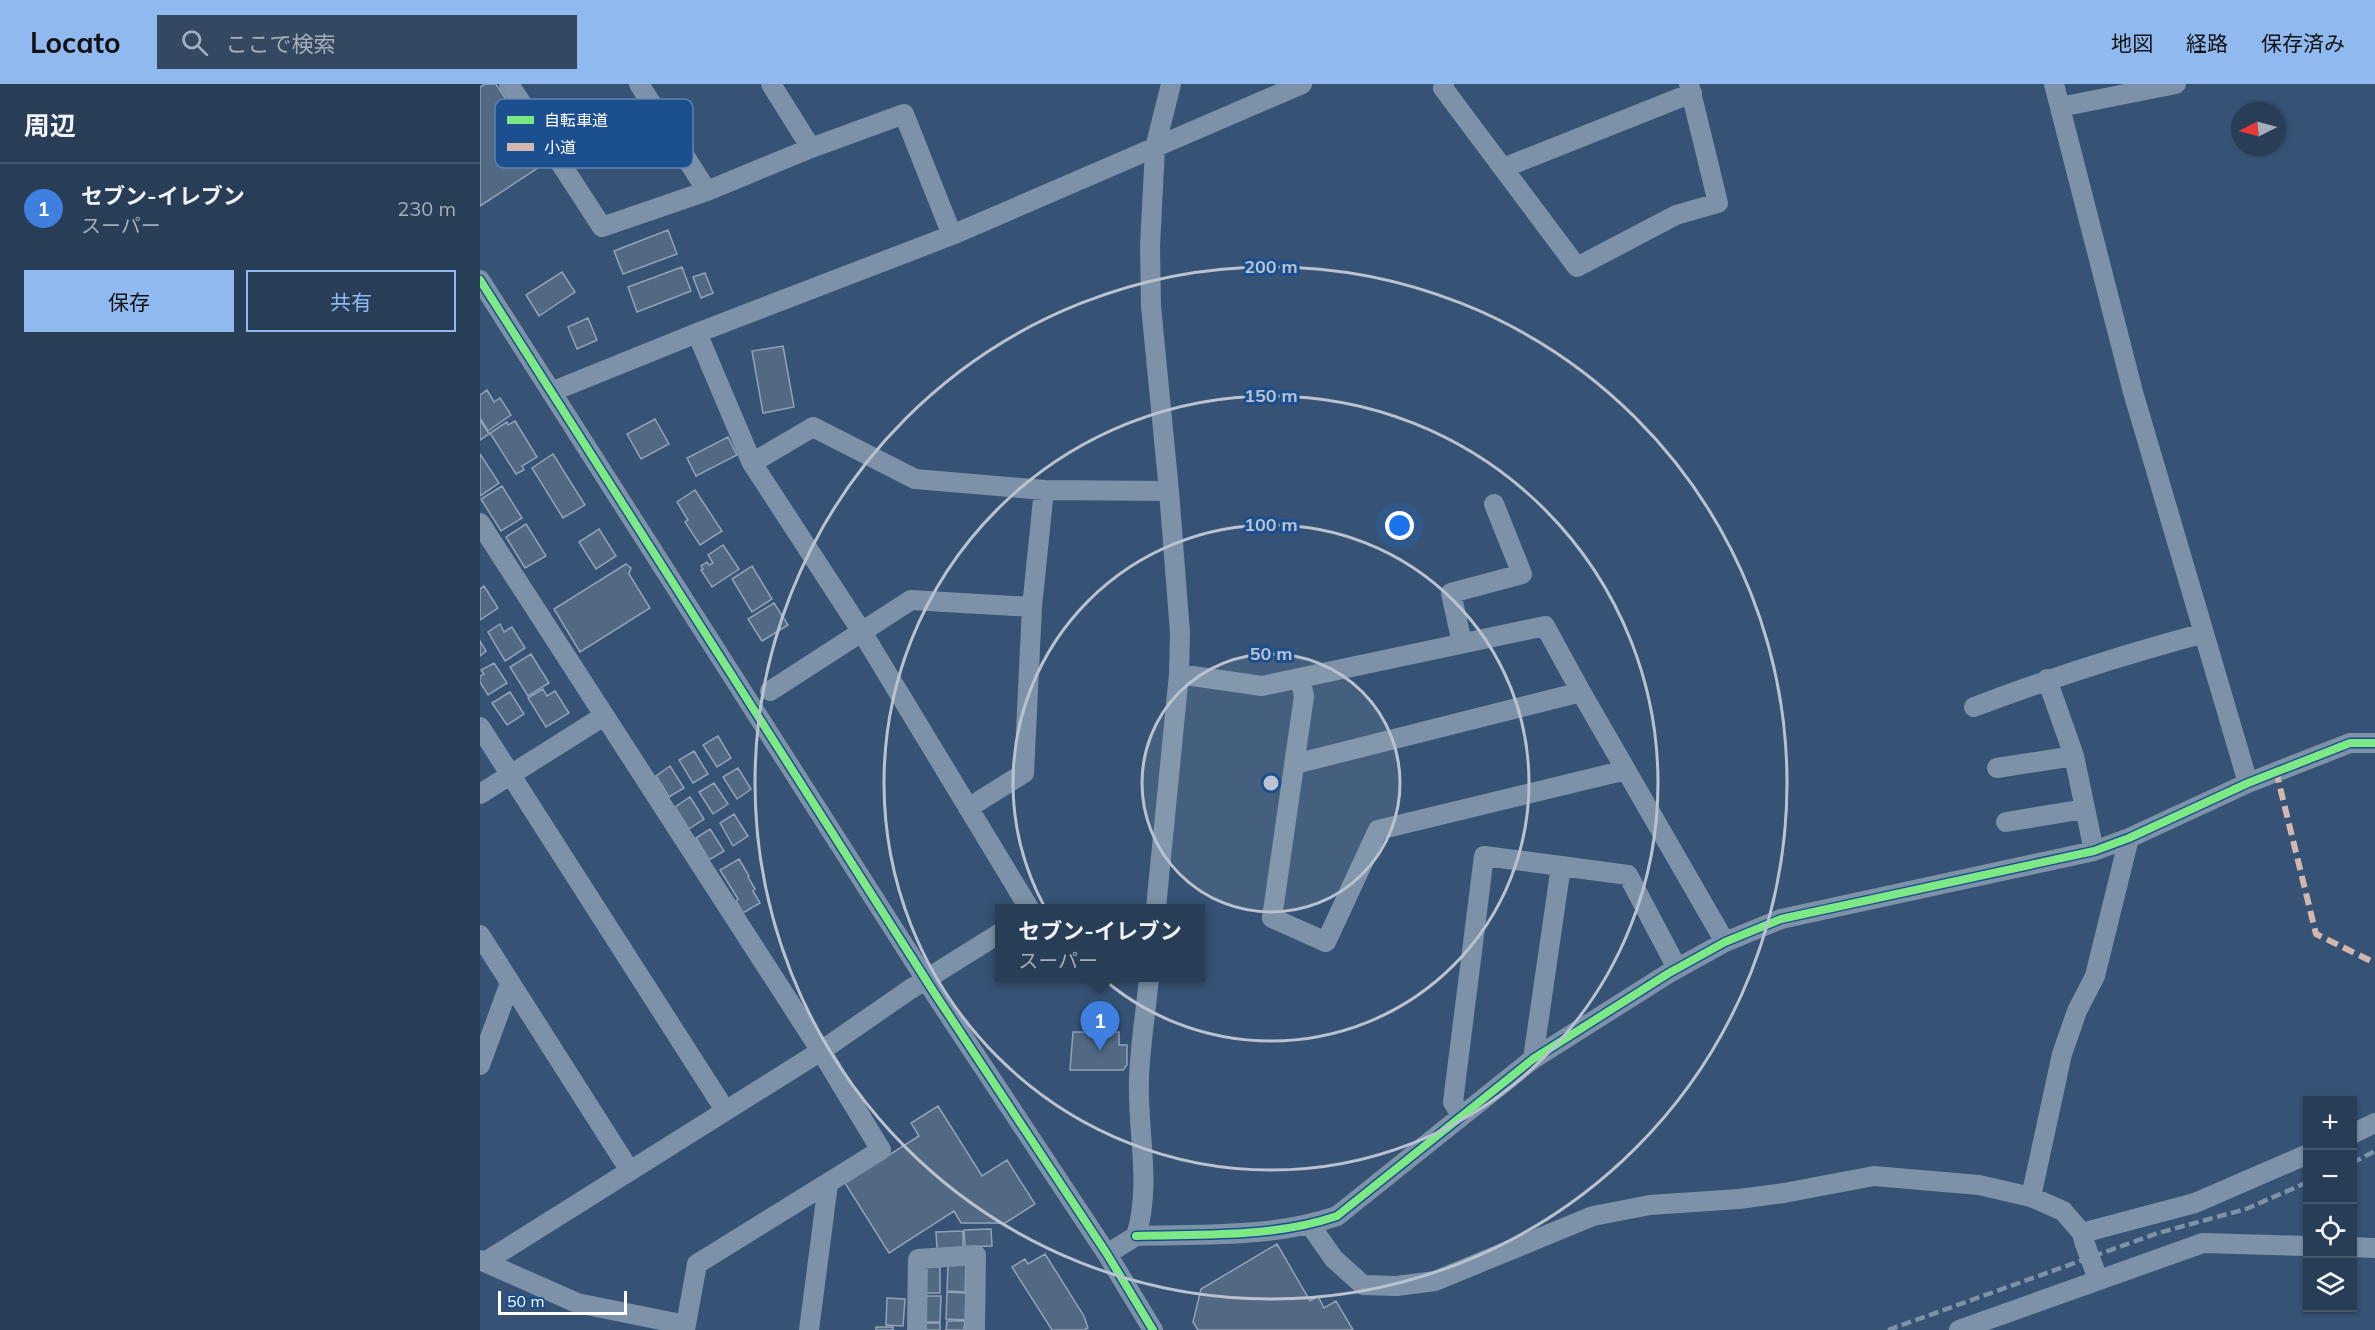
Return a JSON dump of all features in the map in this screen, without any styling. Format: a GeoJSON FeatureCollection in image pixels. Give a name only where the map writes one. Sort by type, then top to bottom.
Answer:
{"type":"FeatureCollection","features":[{"type":"Feature","properties":{"kind":"street"},"geometry":{"type":"LineString","coordinates":[[509,84],[519,99]]}},
{"type":"Feature","properties":{"kind":"street"},"geometry":{"type":"LineString","coordinates":[[639,84],[649,99]]}},
{"type":"Feature","properties":{"kind":"street"},"geometry":{"type":"LineString","coordinates":[[771,84],[811,148]]}},
{"type":"Feature","properties":{"kind":"street"},"geometry":{"type":"LineString","coordinates":[[1156,904],[1179,674],[1180,633],[1151,306],[1150,246],[1155,148],[1171,84]]}},
{"type":"Feature","properties":{"kind":"street"},"geometry":{"type":"LineString","coordinates":[[551,393],[697,333],[952,235],[1302,84]]}},
{"type":"Feature","properties":{"kind":"street"},"geometry":{"type":"LineString","coordinates":[[1444,84],[1443,88],[1577,267],[1676,215],[1718,203],[1690,88],[1503,168]]}},
{"type":"Feature","properties":{"kind":"street"},"geometry":{"type":"LineString","coordinates":[[2054,84],[2133,392],[2248,783]]}},
{"type":"Feature","properties":{"kind":"street"},"geometry":{"type":"LineString","coordinates":[[2060,107],[2176,84]]}},
{"type":"Feature","properties":{"kind":"street"},"geometry":{"type":"LineString","coordinates":[[564,168],[602,226],[707,191],[811,148],[904,114],[952,235]]}},
{"type":"Feature","properties":{"kind":"street"},"geometry":{"type":"LineString","coordinates":[[692,168],[707,191]]}},
{"type":"Feature","properties":{"kind":"street"},"geometry":{"type":"LineString","coordinates":[[480,280],[926,980],[1107,1254],[1153,1330]]}},
{"type":"Feature","properties":{"kind":"street"},"geometry":{"type":"LineString","coordinates":[[697,333],[752,463],[862,632],[1026,904]]}},
{"type":"Feature","properties":{"kind":"street"},"geometry":{"type":"LineString","coordinates":[[752,463],[813,428],[915,479],[1044,490],[1169,491]]}},
{"type":"Feature","properties":{"kind":"street"},"geometry":{"type":"LineString","coordinates":[[968,808],[1024,773],[1032,607],[1044,490]]}},
{"type":"Feature","properties":{"kind":"street"},"geometry":{"type":"LineString","coordinates":[[1462,644],[1451,593],[1522,574],[1494,504]]}},
{"type":"Feature","properties":{"kind":"street"},"geometry":{"type":"LineString","coordinates":[[480,523],[821,1051],[881,1150],[697,1263],[685,1327],[577,1303],[483,1261]]}},
{"type":"Feature","properties":{"kind":"street"},"geometry":{"type":"LineString","coordinates":[[770,691],[911,600],[1032,607]]}},
{"type":"Feature","properties":{"kind":"street"},"geometry":{"type":"LineString","coordinates":[[1179,674],[1262,686],[1545,626],[1725,942]]}},
{"type":"Feature","properties":{"kind":"street"},"geometry":{"type":"LineString","coordinates":[[1974,707],[2047,679],[2124,654],[2204,633]]}},
{"type":"Feature","properties":{"kind":"street"},"geometry":{"type":"LineString","coordinates":[[1300,678],[1304,696],[1272,918],[1326,942],[1378,830],[1626,770]]}},
{"type":"Feature","properties":{"kind":"street"},"geometry":{"type":"LineString","coordinates":[[2047,679],[2074,756],[2094,851]]}},
{"type":"Feature","properties":{"kind":"street"},"geometry":{"type":"LineString","coordinates":[[1294,764],[1581,692]]}},
{"type":"Feature","properties":{"kind":"street"},"geometry":{"type":"LineString","coordinates":[[480,794],[604,716]]}},
{"type":"Feature","properties":{"kind":"street"},"geometry":{"type":"LineString","coordinates":[[480,727],[725,1110]]}},
{"type":"Feature","properties":{"kind":"street"},"geometry":{"type":"LineString","coordinates":[[1107,1254],[1136,1236],[1239,1232],[1310,1225],[1336,1216],[1533,1059],[1677,968],[1725,942],[1781,919],[2094,851],[2129,838],[2248,783],[2350,743],[2375,742]]}},
{"type":"Feature","properties":{"kind":"street"},"geometry":{"type":"LineString","coordinates":[[1997,768],[2074,756]]}},
{"type":"Feature","properties":{"kind":"street"},"geometry":{"type":"LineString","coordinates":[[2006,822],[2085,809]]}},
{"type":"Feature","properties":{"kind":"street"},"geometry":{"type":"LineString","coordinates":[[2031,1197],[2062,1054],[2078,1011],[2095,976],[2129,838]]}},
{"type":"Feature","properties":{"kind":"street"},"geometry":{"type":"LineString","coordinates":[[1461,1116],[1453,1102],[1484,856],[1628,875],[1677,968]]}},
{"type":"Feature","properties":{"kind":"street"},"geometry":{"type":"LineString","coordinates":[[1533,1059],[1561,866]]}},
{"type":"Feature","properties":{"kind":"street"},"geometry":{"type":"LineString","coordinates":[[480,935],[630,1172]]}},
{"type":"Feature","properties":{"kind":"street"},"geometry":{"type":"LineString","coordinates":[[483,1261],[630,1172],[821,1051],[995,936]]}},
{"type":"Feature","properties":{"kind":"street"},"geometry":{"type":"LineString","coordinates":[[1136,1236],[1144,1191],[1139,1080],[1149,982]]}},
{"type":"Feature","properties":{"kind":"street"},"geometry":{"type":"LineString","coordinates":[[480,1065],[510,983]]}},
{"type":"Feature","properties":{"kind":"street"},"geometry":{"type":"LineString","coordinates":[[2357,1132],[2375,1123]]}},
{"type":"Feature","properties":{"kind":"street"},"geometry":{"type":"LineString","coordinates":[[2084,1239],[2195,1203],[2303,1156]]}},
{"type":"Feature","properties":{"kind":"street"},"geometry":{"type":"LineString","coordinates":[[1310,1225],[1334,1259],[1363,1285],[1397,1286],[1435,1281],[1593,1216],[1650,1205],[1773,1195],[1874,1176],[1979,1185],[2031,1197],[2063,1211],[2084,1239],[2098,1278]]}},
{"type":"Feature","properties":{"kind":"street"},"geometry":{"type":"LineString","coordinates":[[809,1330],[828,1184]]}},
{"type":"Feature","properties":{"kind":"street"},"geometry":{"type":"LineString","coordinates":[[1959,1330],[2098,1278],[2203,1243],[2303,1246]]}},
{"type":"Feature","properties":{"kind":"street"},"geometry":{"type":"LineString","coordinates":[[2357,1247],[2375,1248]]}},
{"type":"Feature","properties":{"kind":"street"},"geometry":{"type":"LineString","coordinates":[[917,1330],[918,1259],[976,1255],[975,1330]]}},
{"type":"Feature","properties":{"kind":"building"},"geometry":{"type":"Polygon","coordinates":[[[485,84],[496,84],[506,99],[495,99],[495,168],[538,168],[480,206],[480,87],[485,84]]]}},
{"type":"Feature","properties":{"kind":"building"},"geometry":{"type":"Polygon","coordinates":[[[668,230],[677,254],[623,274],[614,251],[668,230]]]}},
{"type":"Feature","properties":{"kind":"building"},"geometry":{"type":"Polygon","coordinates":[[[682,267],[691,291],[637,312],[628,287],[682,267]]]}},
{"type":"Feature","properties":{"kind":"building"},"geometry":{"type":"Polygon","coordinates":[[[562,272],[575,292],[539,316],[526,295],[562,272]]]}},
{"type":"Feature","properties":{"kind":"building"},"geometry":{"type":"Polygon","coordinates":[[[705,273],[713,293],[701,298],[693,277],[705,273]]]}},
{"type":"Feature","properties":{"kind":"building"},"geometry":{"type":"Polygon","coordinates":[[[588,318],[597,340],[577,349],[568,327],[588,318]]]}},
{"type":"Feature","properties":{"kind":"building"},"geometry":{"type":"Polygon","coordinates":[[[783,346],[794,407],[763,413],[752,351],[783,346]]]}},
{"type":"Feature","properties":{"kind":"building"},"geometry":{"type":"Polygon","coordinates":[[[487,390],[494,402],[500,398],[511,415],[488,431],[480,418],[480,395],[487,390]]]}},
{"type":"Feature","properties":{"kind":"building"},"geometry":{"type":"Polygon","coordinates":[[[655,419],[669,444],[641,459],[627,434],[655,419]]]}},
{"type":"Feature","properties":{"kind":"building"},"geometry":{"type":"Polygon","coordinates":[[[480,420],[489,434],[480,440],[480,420]]]}},
{"type":"Feature","properties":{"kind":"building"},"geometry":{"type":"Polygon","coordinates":[[[515,421],[537,457],[522,466],[524,470],[516,474],[490,433],[507,422],[508,425],[515,421]]]}},
{"type":"Feature","properties":{"kind":"building"},"geometry":{"type":"Polygon","coordinates":[[[728,437],[737,455],[696,476],[687,458],[728,437]]]}},
{"type":"Feature","properties":{"kind":"building"},"geometry":{"type":"Polygon","coordinates":[[[480,454],[499,483],[480,496],[480,454]]]}},
{"type":"Feature","properties":{"kind":"building"},"geometry":{"type":"Polygon","coordinates":[[[553,454],[585,505],[563,518],[532,468],[553,454]]]}},
{"type":"Feature","properties":{"kind":"building"},"geometry":{"type":"Polygon","coordinates":[[[502,486],[522,518],[501,531],[481,499],[502,486]]]}},
{"type":"Feature","properties":{"kind":"building"},"geometry":{"type":"Polygon","coordinates":[[[695,490],[722,531],[700,545],[685,522],[688,520],[677,502],[695,490]]]}},
{"type":"Feature","properties":{"kind":"building"},"geometry":{"type":"Polygon","coordinates":[[[526,524],[546,556],[525,568],[506,537],[526,524]]]}},
{"type":"Feature","properties":{"kind":"building"},"geometry":{"type":"Polygon","coordinates":[[[599,529],[616,556],[596,569],[579,542],[599,529]]]}},
{"type":"Feature","properties":{"kind":"building"},"geometry":{"type":"Polygon","coordinates":[[[723,545],[739,569],[712,587],[701,570],[703,569],[701,566],[707,562],[709,565],[713,563],[708,555],[723,545]]]}},
{"type":"Feature","properties":{"kind":"building"},"geometry":{"type":"Polygon","coordinates":[[[626,564],[631,568],[629,574],[650,608],[580,652],[554,609],[626,564]]]}},
{"type":"Feature","properties":{"kind":"building"},"geometry":{"type":"Polygon","coordinates":[[[752,566],[772,599],[752,612],[732,579],[752,566]]]}},
{"type":"Feature","properties":{"kind":"building"},"geometry":{"type":"Polygon","coordinates":[[[484,586],[498,608],[480,620],[480,589],[484,586]]]}},
{"type":"Feature","properties":{"kind":"building"},"geometry":{"type":"Polygon","coordinates":[[[774,603],[788,625],[762,641],[748,619],[774,603]]]}},
{"type":"Feature","properties":{"kind":"building"},"geometry":{"type":"Polygon","coordinates":[[[500,624],[504,632],[512,627],[525,648],[505,661],[488,632],[500,624]]]}},
{"type":"Feature","properties":{"kind":"building"},"geometry":{"type":"Polygon","coordinates":[[[480,641],[486,651],[480,656],[480,641]]]}},
{"type":"Feature","properties":{"kind":"building"},"geometry":{"type":"Polygon","coordinates":[[[531,654],[549,683],[528,696],[510,667],[531,654]]]}},
{"type":"Feature","properties":{"kind":"building"},"geometry":{"type":"Polygon","coordinates":[[[494,663],[507,683],[488,695],[480,682],[480,676],[484,674],[481,670],[494,663]]]}},
{"type":"Feature","properties":{"kind":"building"},"geometry":{"type":"Polygon","coordinates":[[[543,689],[547,696],[555,691],[569,713],[546,727],[528,698],[543,689]]]}},
{"type":"Feature","properties":{"kind":"building"},"geometry":{"type":"Polygon","coordinates":[[[510,692],[524,714],[507,725],[492,703],[510,692]]]}},
{"type":"Feature","properties":{"kind":"building"},"geometry":{"type":"Polygon","coordinates":[[[718,736],[731,758],[717,767],[703,745],[718,736]]]}},
{"type":"Feature","properties":{"kind":"building"},"geometry":{"type":"Polygon","coordinates":[[[694,751],[708,774],[693,783],[679,760],[694,751]]]}},
{"type":"Feature","properties":{"kind":"building"},"geometry":{"type":"Polygon","coordinates":[[[670,766],[684,788],[669,797],[656,776],[670,766]]]}},
{"type":"Feature","properties":{"kind":"building"},"geometry":{"type":"Polygon","coordinates":[[[738,768],[751,789],[737,799],[723,777],[738,768]]]}},
{"type":"Feature","properties":{"kind":"building"},"geometry":{"type":"Polygon","coordinates":[[[714,783],[728,804],[713,814],[699,792],[714,783]]]}},
{"type":"Feature","properties":{"kind":"building"},"geometry":{"type":"Polygon","coordinates":[[[690,797],[704,819],[689,829],[675,807],[690,797]]]}},
{"type":"Feature","properties":{"kind":"building"},"geometry":{"type":"Polygon","coordinates":[[[734,814],[748,836],[733,846],[720,823],[734,814]]]}},
{"type":"Feature","properties":{"kind":"building"},"geometry":{"type":"Polygon","coordinates":[[[710,829],[724,851],[709,860],[696,838],[710,829]]]}},
{"type":"Feature","properties":{"kind":"building"},"geometry":{"type":"Polygon","coordinates":[[[739,859],[760,903],[743,913],[736,901],[738,899],[720,870],[739,859]]]}},
{"type":"Feature","properties":{"kind":"building"},"geometry":{"type":"Polygon","coordinates":[[[1073,1032],[1119,1032],[1119,1045],[1127,1045],[1127,1065],[1123,1070],[1070,1070],[1073,1032]]]}},
{"type":"Feature","properties":{"kind":"building"},"geometry":{"type":"Polygon","coordinates":[[[938,1106],[982,1176],[1007,1160],[1035,1204],[1005,1223],[961,1223],[954,1211],[889,1253],[845,1183],[919,1136],[911,1123],[938,1106]]]}},
{"type":"Feature","properties":{"kind":"building"},"geometry":{"type":"Polygon","coordinates":[[[991,1229],[992,1246],[965,1247],[964,1230],[991,1229]]]}},
{"type":"Feature","properties":{"kind":"building"},"geometry":{"type":"Polygon","coordinates":[[[963,1231],[963,1248],[937,1249],[936,1232],[963,1231]]]}},
{"type":"Feature","properties":{"kind":"building"},"geometry":{"type":"Polygon","coordinates":[[[1277,1244],[1310,1301],[1318,1296],[1324,1308],[1336,1301],[1353,1330],[1198,1330],[1193,1322],[1201,1289],[1277,1244]]]}},
{"type":"Feature","properties":{"kind":"building"},"geometry":{"type":"Polygon","coordinates":[[[1045,1254],[1084,1316],[1088,1328],[1052,1330],[1012,1267],[1025,1259],[1028,1264],[1045,1254]]]}},
{"type":"Feature","properties":{"kind":"building"},"geometry":{"type":"Polygon","coordinates":[[[948,1264],[966,1265],[965,1292],[947,1291],[948,1264]]]}},
{"type":"Feature","properties":{"kind":"building"},"geometry":{"type":"Polygon","coordinates":[[[923,1267],[940,1267],[940,1293],[923,1293],[923,1267]]]}},
{"type":"Feature","properties":{"kind":"building"},"geometry":{"type":"Polygon","coordinates":[[[947,1292],[966,1293],[965,1320],[946,1319],[947,1292]]]}},
{"type":"Feature","properties":{"kind":"building"},"geometry":{"type":"Polygon","coordinates":[[[923,1296],[941,1296],[940,1322],[922,1322],[923,1296]]]}},
{"type":"Feature","properties":{"kind":"building"},"geometry":{"type":"Polygon","coordinates":[[[887,1298],[905,1299],[903,1326],[886,1325],[887,1298]]]}},
{"type":"Feature","properties":{"kind":"building"},"geometry":{"type":"Polygon","coordinates":[[[947,1321],[965,1321],[964,1330],[946,1330],[947,1321]]]}},
{"type":"Feature","properties":{"kind":"building"},"geometry":{"type":"Polygon","coordinates":[[[922,1323],[940,1323],[940,1330],[922,1330],[922,1323]]]}},
{"type":"Feature","properties":{"kind":"building"},"geometry":{"type":"Polygon","coordinates":[[[876,1327],[893,1327],[893,1330],[876,1330],[876,1327]]]}},
{"type":"Feature","properties":{"kind":"railway"},"geometry":{"type":"LineString","coordinates":[[2357,1160],[2375,1151]]}},
{"type":"Feature","properties":{"kind":"railway"},"geometry":{"type":"LineString","coordinates":[[1888,1330],[2158,1233],[2246,1209],[2303,1184]]}},
{"type":"Feature","properties":{"kind":"marked path"},"geometry":{"type":"LineString","coordinates":[[2276,771],[2316,934],[2375,963]]}},
{"type":"Feature","properties":{"kind":"cycle path"},"geometry":{"type":"LineString","coordinates":[[480,280],[935,994],[1107,1254],[1153,1330]]}},
{"type":"Feature","properties":{"kind":"cycle path"},"geometry":{"type":"LineString","coordinates":[[1136,1236],[1237,1234],[1288,1228],[1337,1216],[1533,1059],[1669,973],[1725,942],[1781,919],[2094,851],[2129,838],[2248,783],[2350,743],[2375,743]]}},
{"type":"Feature","properties":{"kind":"place","name":"セブン-イレブン"},"geometry":{"type":"Point","coordinates":[1100,1051]}}]}
